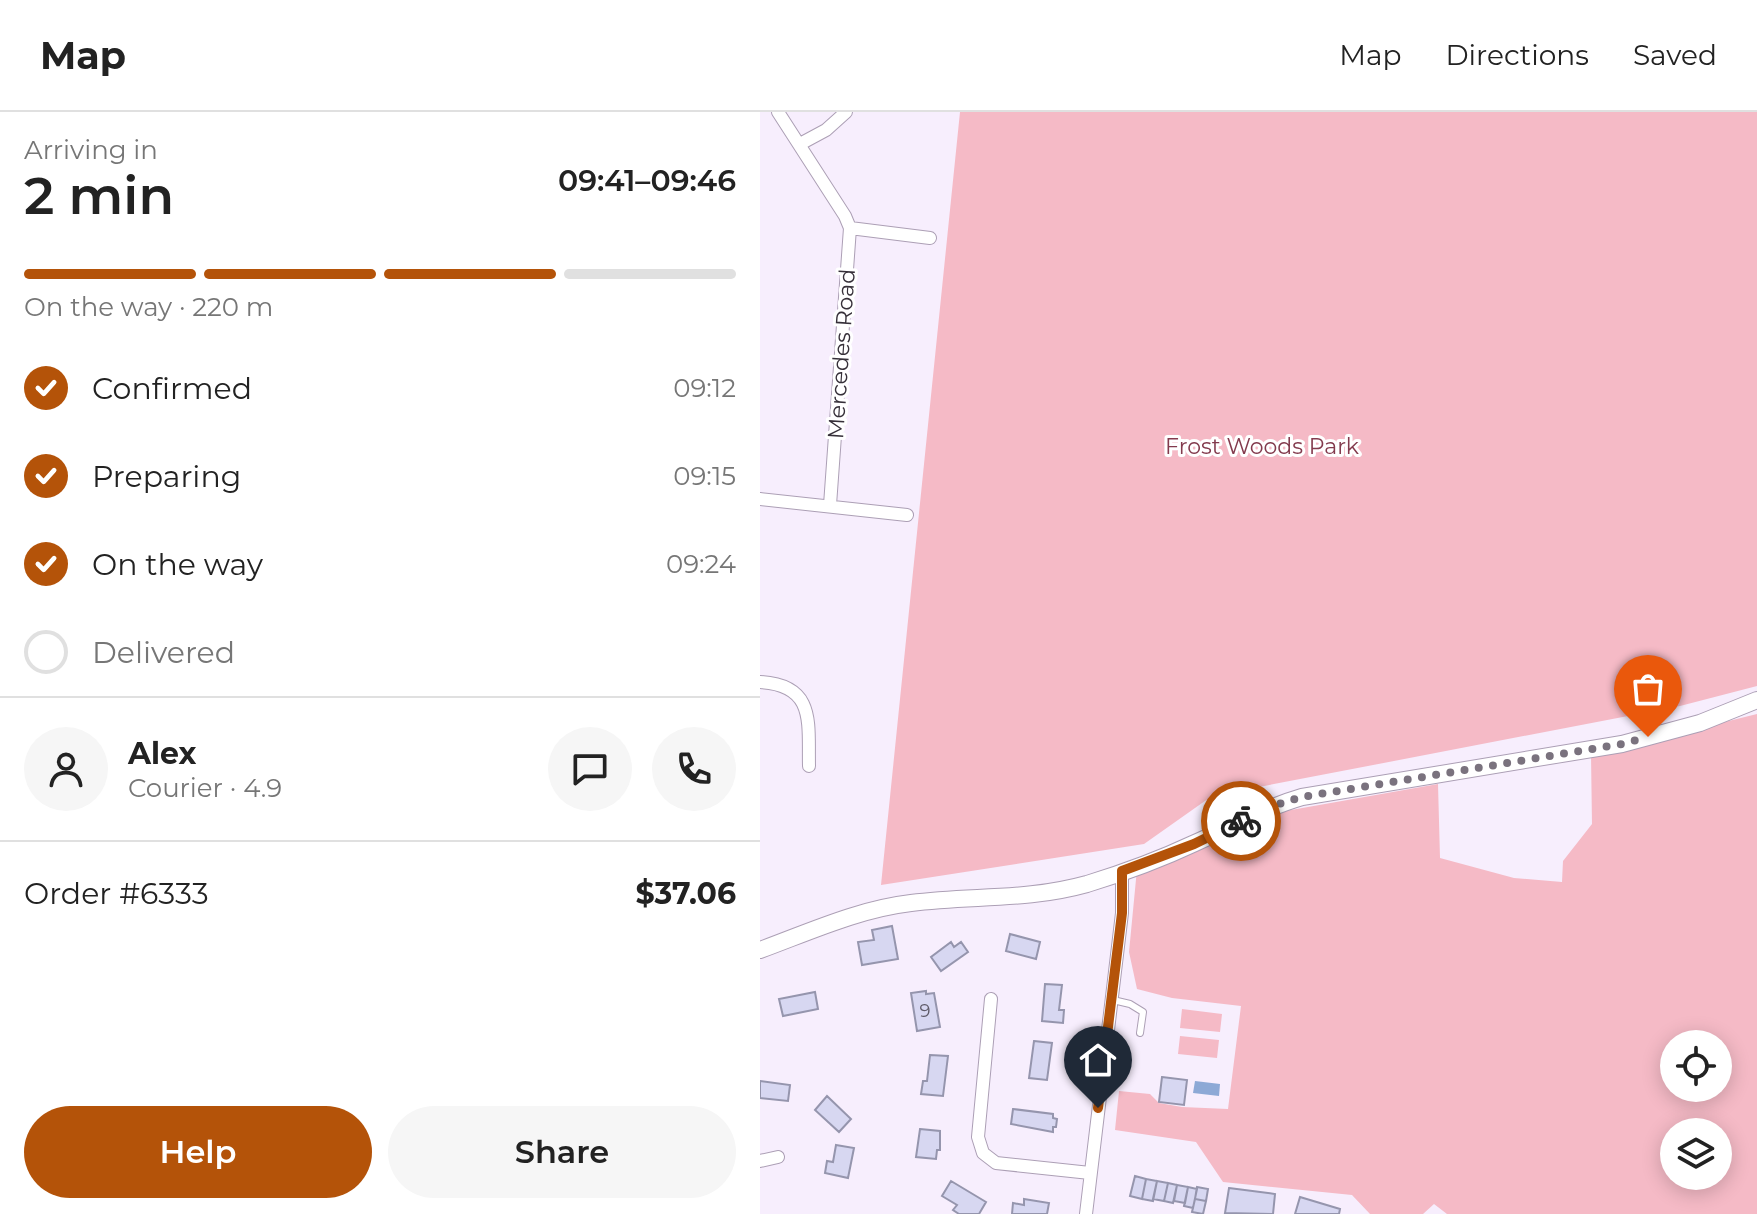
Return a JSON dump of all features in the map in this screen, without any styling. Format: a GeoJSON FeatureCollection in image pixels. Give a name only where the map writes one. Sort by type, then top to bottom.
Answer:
{"type":"FeatureCollection","features":[{"type":"Feature","properties":{"kind":"street"},"geometry":{"type":"LineString","coordinates":[[778,112],[850,228],[930,238]]}},
{"type":"Feature","properties":{"kind":"street"},"geometry":{"type":"LineString","coordinates":[[800,144],[826,130],[846,112]]}},
{"type":"Feature","properties":{"kind":"street","name":"Mercedes Road"},"geometry":{"type":"LineString","coordinates":[[830,505],[850,228]]}},
{"type":"Feature","properties":{"kind":"street"},"geometry":{"type":"LineString","coordinates":[[760,499],[907,515]]}},
{"type":"Feature","properties":{"kind":"street"},"geometry":{"type":"LineString","coordinates":[[760,682],[788,687],[804,704],[808,716],[809,766]]}},
{"type":"Feature","properties":{"kind":"street"},"geometry":{"type":"LineString","coordinates":[[760,950],[874,910],[944,899],[1011,898],[1050,893],[1088,883],[1194,844],[1279,804],[1302,797],[1622,744],[1700,723],[1757,700]]}},
{"type":"Feature","properties":{"kind":"street"},"geometry":{"type":"LineString","coordinates":[[1086,1214],[1113,1000],[1122,913],[1122,871]]}},
{"type":"Feature","properties":{"kind":"street"},"geometry":{"type":"LineString","coordinates":[[991,999],[978,1137],[983,1153],[996,1163],[1090,1173]]}},
{"type":"Feature","properties":{"kind":"street"},"geometry":{"type":"LineString","coordinates":[[760,1161],[778,1157]]}},
{"type":"Feature","properties":{"kind":"lane"},"geometry":{"type":"LineString","coordinates":[[1113,1000],[1130,1004],[1143,1012],[1140,1033]]}},
{"type":"Feature","properties":{"kind":"green space","name":"Frost Woods Park"},"geometry":{"type":"Polygon","coordinates":[[[960,112],[1757,112],[1757,686],[1680,706],[1212,796],[1144,844],[881,885],[960,112]]]}},
{"type":"Feature","properties":{"kind":"green space"},"geometry":{"type":"Polygon","coordinates":[[[1757,714],[1757,1214],[1447,1214],[1434,1204],[1423,1214],[1370,1214],[1352,1195],[1223,1182],[1196,1142],[1115,1130],[1119,1091],[1150,1094],[1159,1103],[1182,1107],[1228,1109],[1241,1006],[1172,998],[1137,989],[1129,952],[1137,869],[1274,813],[1438,784],[1440,858],[1514,878],[1562,882],[1563,861],[1592,824],[1591,755],[1757,714]]]}},
{"type":"Feature","properties":{"kind":"green space"},"geometry":{"type":"Polygon","coordinates":[[[1182,1009],[1222,1014],[1220,1032],[1180,1028],[1182,1009]]]}},
{"type":"Feature","properties":{"kind":"green space"},"geometry":{"type":"Polygon","coordinates":[[[1180,1036],[1219,1040],[1217,1058],[1178,1054],[1180,1036]]]}},
{"type":"Feature","properties":{"kind":"water"},"geometry":{"type":"Polygon","coordinates":[[[1195,1081],[1220,1084],[1219,1096],[1193,1093],[1195,1081]]]}},
{"type":"Feature","properties":{"kind":"building"},"geometry":{"type":"Polygon","coordinates":[[[892,926],[898,959],[862,965],[858,942],[874,940],[872,930],[892,926]]]}},
{"type":"Feature","properties":{"kind":"building"},"geometry":{"type":"Polygon","coordinates":[[[1010,934],[1040,942],[1036,959],[1006,951],[1010,934]]]}},
{"type":"Feature","properties":{"kind":"building"},"geometry":{"type":"Polygon","coordinates":[[[951,942],[954,947],[961,942],[968,952],[941,971],[931,957],[951,942]]]}},
{"type":"Feature","properties":{"kind":"building"},"geometry":{"type":"Polygon","coordinates":[[[1045,984],[1062,985],[1059,1010],[1064,1010],[1063,1023],[1042,1021],[1045,984]]]}},
{"type":"Feature","properties":{"kind":"building"},"geometry":{"type":"Polygon","coordinates":[[[926,991],[926,994],[934,993],[940,1027],[917,1031],[911,993],[926,991]]]}},
{"type":"Feature","properties":{"kind":"building"},"geometry":{"type":"Polygon","coordinates":[[[815,992],[818,1009],[783,1016],[779,999],[815,992]]]}},
{"type":"Feature","properties":{"kind":"building"},"geometry":{"type":"Polygon","coordinates":[[[1034,1041],[1052,1043],[1047,1080],[1029,1078],[1034,1041]]]}},
{"type":"Feature","properties":{"kind":"building"},"geometry":{"type":"Polygon","coordinates":[[[930,1055],[948,1056],[943,1096],[921,1094],[923,1081],[927,1081],[930,1055]]]}},
{"type":"Feature","properties":{"kind":"building"},"geometry":{"type":"Polygon","coordinates":[[[1162,1077],[1187,1080],[1184,1105],[1159,1102],[1162,1077]]]}},
{"type":"Feature","properties":{"kind":"building"},"geometry":{"type":"Polygon","coordinates":[[[760,1081],[790,1085],[788,1101],[760,1098],[760,1081]]]}},
{"type":"Feature","properties":{"kind":"building"},"geometry":{"type":"Polygon","coordinates":[[[827,1096],[851,1119],[839,1132],[815,1110],[827,1096]]]}},
{"type":"Feature","properties":{"kind":"building"},"geometry":{"type":"Polygon","coordinates":[[[1013,1109],[1053,1114],[1053,1118],[1057,1119],[1056,1127],[1053,1127],[1053,1132],[1011,1124],[1013,1109]]]}},
{"type":"Feature","properties":{"kind":"building"},"geometry":{"type":"Polygon","coordinates":[[[920,1129],[940,1131],[940,1150],[937,1150],[936,1159],[916,1157],[920,1129]]]}},
{"type":"Feature","properties":{"kind":"building"},"geometry":{"type":"Polygon","coordinates":[[[836,1145],[854,1148],[848,1178],[825,1173],[827,1161],[833,1162],[836,1145]]]}},
{"type":"Feature","properties":{"kind":"building"},"geometry":{"type":"Polygon","coordinates":[[[1135,1176],[1146,1179],[1142,1199],[1130,1196],[1135,1176]]]}},
{"type":"Feature","properties":{"kind":"building"},"geometry":{"type":"Polygon","coordinates":[[[1146,1179],[1157,1181],[1153,1201],[1142,1199],[1146,1179]]]}},
{"type":"Feature","properties":{"kind":"building"},"geometry":{"type":"Polygon","coordinates":[[[951,1181],[986,1202],[979,1214],[959,1214],[953,1210],[957,1205],[942,1196],[951,1181]]]}},
{"type":"Feature","properties":{"kind":"building"},"geometry":{"type":"Polygon","coordinates":[[[1157,1181],[1168,1183],[1164,1201],[1153,1199],[1157,1181]]]}},
{"type":"Feature","properties":{"kind":"building"},"geometry":{"type":"Polygon","coordinates":[[[1168,1183],[1177,1185],[1173,1203],[1164,1201],[1168,1183]]]}},
{"type":"Feature","properties":{"kind":"building"},"geometry":{"type":"Polygon","coordinates":[[[1177,1185],[1188,1187],[1185,1203],[1174,1201],[1177,1185]]]}},
{"type":"Feature","properties":{"kind":"building"},"geometry":{"type":"Polygon","coordinates":[[[1188,1187],[1197,1189],[1193,1208],[1184,1206],[1188,1187]]]}},
{"type":"Feature","properties":{"kind":"building"},"geometry":{"type":"Polygon","coordinates":[[[1197,1187],[1208,1189],[1206,1201],[1195,1199],[1197,1187]]]}},
{"type":"Feature","properties":{"kind":"building"},"geometry":{"type":"Polygon","coordinates":[[[1229,1188],[1275,1194],[1273,1214],[1225,1213],[1229,1188]]]}},
{"type":"Feature","properties":{"kind":"building"},"geometry":{"type":"Polygon","coordinates":[[[1300,1197],[1340,1209],[1339,1214],[1295,1214],[1300,1197]]]}},
{"type":"Feature","properties":{"kind":"building"},"geometry":{"type":"Polygon","coordinates":[[[1024,1199],[1049,1203],[1047,1214],[1012,1214],[1013,1203],[1024,1205],[1024,1199]]]}},
{"type":"Feature","properties":{"kind":"building"},"geometry":{"type":"Polygon","coordinates":[[[1195,1199],[1206,1201],[1203,1214],[1192,1212],[1195,1199]]]}},
{"type":"Feature","properties":{"kind":"way so far"},"geometry":{"type":"LineString","coordinates":[[1241,821],[1302,797],[1622,744],[1648,737]]}},
{"type":"Feature","properties":{"kind":"route"},"geometry":{"type":"LineString","coordinates":[[1098,1108],[1122,913],[1122,871],[1194,844],[1241,821]]}}]}
